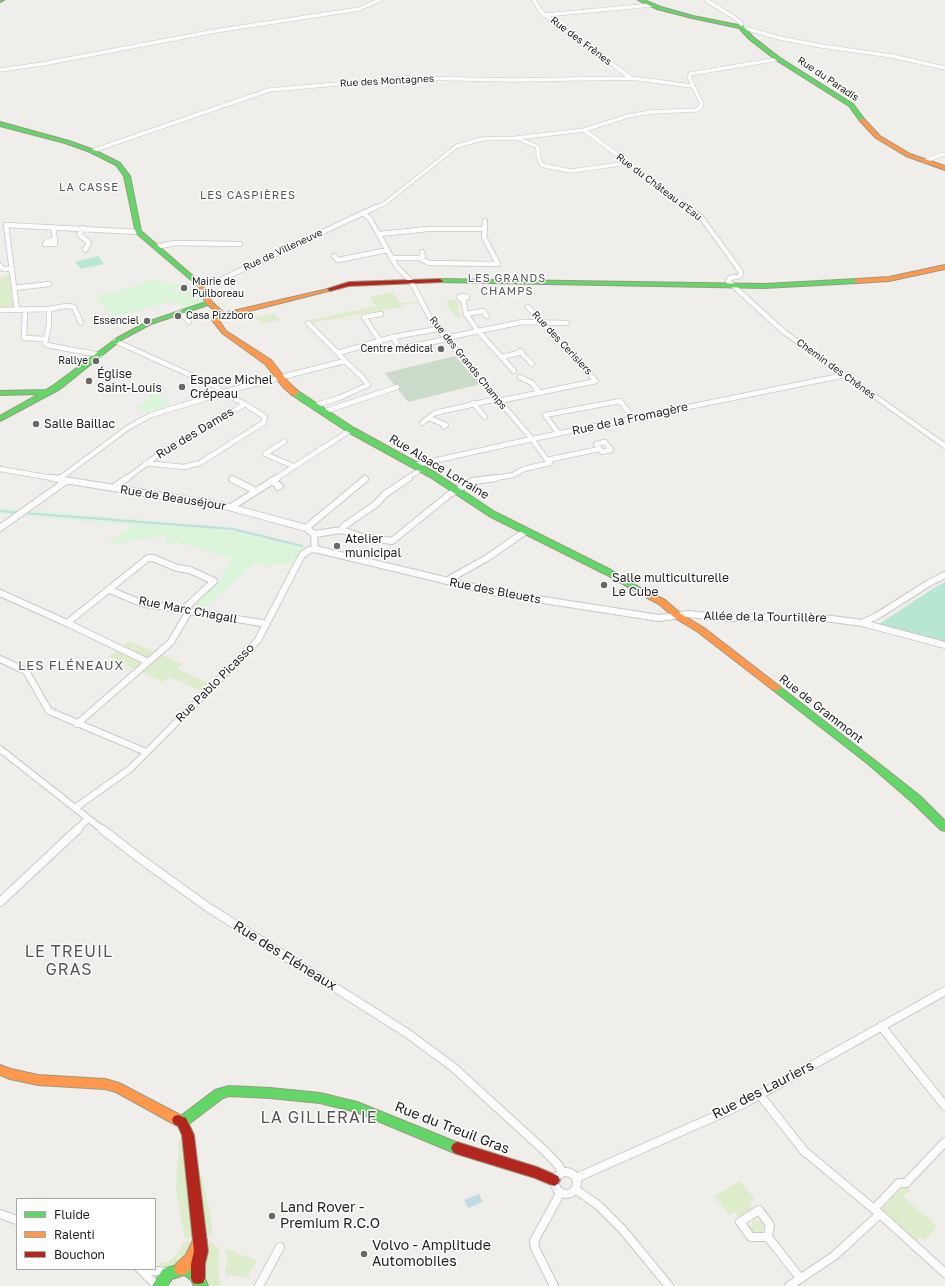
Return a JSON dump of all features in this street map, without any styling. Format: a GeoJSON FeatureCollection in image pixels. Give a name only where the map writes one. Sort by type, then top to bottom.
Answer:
{"type":"FeatureCollection","features":[{"type":"Feature","properties":{"kind":"street"},"geometry":{"type":"LineString","coordinates":[[0,70],[42,64],[215,31],[359,9],[380,0]]}},
{"type":"Feature","properties":{"kind":"street","name":"Rue des Frênes"},"geometry":{"type":"LineString","coordinates":[[534,0],[541,12],[631,78]]}},
{"type":"Feature","properties":{"kind":"street"},"geometry":{"type":"LineString","coordinates":[[706,0],[741,22],[741,26]]}},
{"type":"Feature","properties":{"kind":"street"},"geometry":{"type":"LineString","coordinates":[[546,15],[644,1],[692,17],[741,26],[801,42],[892,56],[945,68]]}},
{"type":"Feature","properties":{"kind":"street","name":"Rue du Paradis"},"geometry":{"type":"LineString","coordinates":[[741,26],[751,38],[778,59],[851,105],[864,123],[878,137],[902,152],[945,168]]}},
{"type":"Feature","properties":{"kind":"street"},"geometry":{"type":"LineString","coordinates":[[692,86],[689,76],[693,72],[778,59]]}},
{"type":"Feature","properties":{"kind":"street","name":"Rue des Montagnes"},"geometry":{"type":"LineString","coordinates":[[92,151],[269,90],[406,78],[522,80],[631,78],[692,86]]}},
{"type":"Feature","properties":{"kind":"street","name":"Rue de Villeneuve"},"geometry":{"type":"LineString","coordinates":[[203,288],[392,199],[457,146],[482,139],[516,138],[584,130],[628,116],[700,108],[702,104],[692,86]]}},
{"type":"Feature","properties":{"kind":"street"},"geometry":{"type":"LineString","coordinates":[[0,124],[67,142],[115,161],[125,172],[130,186],[138,231],[203,288],[209,303],[223,315],[338,286],[411,281],[764,286],[889,279],[945,267]]}},
{"type":"Feature","properties":{"kind":"street","name":"Rue du Château d'Eau"},"geometry":{"type":"LineString","coordinates":[[584,130],[701,217],[741,272],[740,276],[730,278],[728,281],[732,285]]}},
{"type":"Feature","properties":{"kind":"street"},"geometry":{"type":"LineString","coordinates":[[516,138],[536,146],[538,148],[538,155],[541,164],[545,166],[571,171],[628,163]]}},
{"type":"Feature","properties":{"kind":"street"},"geometry":{"type":"LineString","coordinates":[[925,161],[945,154]]}},
{"type":"Feature","properties":{"kind":"street","name":"Rue des Grands Champs"},"geometry":{"type":"LineString","coordinates":[[363,213],[368,216],[397,267],[411,281],[428,314],[438,329],[532,439],[547,460]]}},
{"type":"Feature","properties":{"kind":"street"},"geometry":{"type":"LineString","coordinates":[[485,221],[484,237],[501,270]]}},
{"type":"Feature","properties":{"kind":"street"},"geometry":{"type":"LineString","coordinates":[[0,225],[138,231]]}},
{"type":"Feature","properties":{"kind":"street"},"geometry":{"type":"LineString","coordinates":[[6,225],[18,310]]}},
{"type":"Feature","properties":{"kind":"street"},"geometry":{"type":"LineString","coordinates":[[53,227],[55,240]]}},
{"type":"Feature","properties":{"kind":"street"},"geometry":{"type":"LineString","coordinates":[[83,228],[79,234],[89,243],[85,250]]}},
{"type":"Feature","properties":{"kind":"street"},"geometry":{"type":"LineString","coordinates":[[379,234],[428,229],[484,229]]}},
{"type":"Feature","properties":{"kind":"street"},"geometry":{"type":"LineString","coordinates":[[156,247],[175,243],[240,244]]}},
{"type":"Feature","properties":{"kind":"street"},"geometry":{"type":"LineString","coordinates":[[334,256],[338,260],[388,250]]}},
{"type":"Feature","properties":{"kind":"street"},"geometry":{"type":"LineString","coordinates":[[419,258],[423,256],[422,252]]}},
{"type":"Feature","properties":{"kind":"street"},"geometry":{"type":"LineString","coordinates":[[391,258],[419,258],[429,263],[498,264]]}},
{"type":"Feature","properties":{"kind":"street"},"geometry":{"type":"LineString","coordinates":[[0,266],[3,269],[12,269]]}},
{"type":"Feature","properties":{"kind":"street"},"geometry":{"type":"LineString","coordinates":[[30,281],[31,286]]}},
{"type":"Feature","properties":{"kind":"street"},"geometry":{"type":"LineString","coordinates":[[15,288],[50,283]]}},
{"type":"Feature","properties":{"kind":"street","name":"Chemin des Chênes"},"geometry":{"type":"LineString","coordinates":[[732,285],[784,332],[945,446]]}},
{"type":"Feature","properties":{"kind":"street"},"geometry":{"type":"LineString","coordinates":[[463,300],[466,314],[478,331],[514,371]]}},
{"type":"Feature","properties":{"kind":"street"},"geometry":{"type":"LineString","coordinates":[[0,393],[32,396],[49,392],[100,355],[115,341],[149,323],[209,303]]}},
{"type":"Feature","properties":{"kind":"street"},"geometry":{"type":"LineString","coordinates":[[0,310],[49,309],[66,306],[74,307],[81,323]]}},
{"type":"Feature","properties":{"kind":"street","name":"Rue des Cerisiers"},"geometry":{"type":"LineString","coordinates":[[528,307],[596,379],[594,382],[554,390]]}},
{"type":"Feature","properties":{"kind":"street"},"geometry":{"type":"LineString","coordinates":[[49,309],[49,325],[46,345],[100,355]]}},
{"type":"Feature","properties":{"kind":"street"},"geometry":{"type":"LineString","coordinates":[[25,310],[24,338],[46,339]]}},
{"type":"Feature","properties":{"kind":"street"},"geometry":{"type":"LineString","coordinates":[[466,314],[483,311],[487,316]]}},
{"type":"Feature","properties":{"kind":"street"},"geometry":{"type":"LineString","coordinates":[[181,312],[189,322]]}},
{"type":"Feature","properties":{"kind":"street"},"geometry":{"type":"LineString","coordinates":[[380,341],[364,317],[382,314]]}},
{"type":"Feature","properties":{"kind":"street","name":"Rue Alsace Lorraine"},"geometry":{"type":"LineString","coordinates":[[223,315],[215,318],[216,322],[224,332],[268,362],[291,390],[313,406],[350,430],[418,467],[492,514],[633,585],[662,602],[678,616]]}},
{"type":"Feature","properties":{"kind":"street"},"geometry":{"type":"LineString","coordinates":[[393,337],[399,347],[403,348],[522,322],[567,323]]}},
{"type":"Feature","properties":{"kind":"street"},"geometry":{"type":"LineString","coordinates":[[308,323],[363,378],[368,385],[339,398],[313,406]]}},
{"type":"Feature","properties":{"kind":"street"},"geometry":{"type":"LineString","coordinates":[[338,353],[393,337],[438,329]]}},
{"type":"Feature","properties":{"kind":"street","name":"Rue des Dames"},"geometry":{"type":"LineString","coordinates":[[115,341],[218,387],[223,392],[245,404],[264,417],[263,423],[200,463],[184,467],[145,464]]}},
{"type":"Feature","properties":{"kind":"street"},"geometry":{"type":"LineString","coordinates":[[502,357],[521,351],[532,364]]}},
{"type":"Feature","properties":{"kind":"street"},"geometry":{"type":"LineString","coordinates":[[58,479],[129,427],[154,413],[223,392],[345,360]]}},
{"type":"Feature","properties":{"kind":"street","name":"Rue de la Fromagère"},"geometry":{"type":"LineString","coordinates":[[418,467],[532,439],[845,375]]}},
{"type":"Feature","properties":{"kind":"street"},"geometry":{"type":"LineString","coordinates":[[520,377],[532,384],[540,393]]}},
{"type":"Feature","properties":{"kind":"street"},"geometry":{"type":"LineString","coordinates":[[422,423],[435,413],[473,403],[554,390],[549,384]]}},
{"type":"Feature","properties":{"kind":"street"},"geometry":{"type":"LineString","coordinates":[[323,412],[396,387]]}},
{"type":"Feature","properties":{"kind":"street"},"geometry":{"type":"LineString","coordinates":[[0,420],[32,396]]}},
{"type":"Feature","properties":{"kind":"street"},"geometry":{"type":"LineString","coordinates":[[558,434],[544,415],[620,401],[634,419]]}},
{"type":"Feature","properties":{"kind":"street"},"geometry":{"type":"LineString","coordinates":[[473,403],[485,417]]}},
{"type":"Feature","properties":{"kind":"street","name":"Rue des Dames"},"geometry":{"type":"LineString","coordinates":[[113,488],[166,449],[188,439],[245,404]]}},
{"type":"Feature","properties":{"kind":"street"},"geometry":{"type":"LineString","coordinates":[[429,418],[446,425],[444,427]]}},
{"type":"Feature","properties":{"kind":"street"},"geometry":{"type":"LineString","coordinates":[[231,507],[350,430]]}},
{"type":"Feature","properties":{"kind":"street"},"geometry":{"type":"LineString","coordinates":[[285,441],[265,454],[293,466]]}},
{"type":"Feature","properties":{"kind":"street"},"geometry":{"type":"LineString","coordinates":[[316,549],[314,534],[342,530],[362,537],[392,541],[456,491],[473,481],[513,475],[524,469],[550,463],[547,460],[599,449]]}},
{"type":"Feature","properties":{"kind":"street"},"geometry":{"type":"LineString","coordinates":[[342,530],[344,526],[376,504],[384,495],[418,467]]}},
{"type":"Feature","properties":{"kind":"street","name":"Rue de Beauséjour"},"geometry":{"type":"LineString","coordinates":[[0,469],[231,507],[306,528],[314,534]]}},
{"type":"Feature","properties":{"kind":"street"},"geometry":{"type":"LineString","coordinates":[[232,479],[256,491]]}},
{"type":"Feature","properties":{"kind":"street"},"geometry":{"type":"LineString","coordinates":[[306,528],[364,479]]}},
{"type":"Feature","properties":{"kind":"street"},"geometry":{"type":"LineString","coordinates":[[0,528],[66,481]]}},
{"type":"Feature","properties":{"kind":"street"},"geometry":{"type":"LineString","coordinates":[[271,481],[280,486],[278,487]]}},
{"type":"Feature","properties":{"kind":"street"},"geometry":{"type":"LineString","coordinates":[[446,582],[487,558],[526,531]]}},
{"type":"Feature","properties":{"kind":"street","name":"Rue des Bleuets"},"geometry":{"type":"LineString","coordinates":[[316,549],[446,582],[498,593],[659,618],[678,616]]}},
{"type":"Feature","properties":{"kind":"street","name":"Rue Pablo Picasso"},"geometry":{"type":"LineString","coordinates":[[75,808],[120,777],[258,640],[302,555],[309,550],[316,549]]}},
{"type":"Feature","properties":{"kind":"street"},"geometry":{"type":"LineString","coordinates":[[67,623],[151,558],[177,568],[190,570],[214,580],[214,583],[186,610],[171,642],[77,724]]}},
{"type":"Feature","properties":{"kind":"street"},"geometry":{"type":"LineString","coordinates":[[862,623],[929,582],[945,575]]}},
{"type":"Feature","properties":{"kind":"street","name":"Rue Marc Chagall"},"geometry":{"type":"LineString","coordinates":[[110,590],[141,603],[267,624]]}},
{"type":"Feature","properties":{"kind":"street"},"geometry":{"type":"LineString","coordinates":[[0,594],[67,623],[148,662]]}},
{"type":"Feature","properties":{"kind":"street","name":"Allée de la Tourtillère"},"geometry":{"type":"LineString","coordinates":[[678,616],[689,614],[727,618],[802,617],[862,623],[945,644]]}},
{"type":"Feature","properties":{"kind":"street","name":"Rue de Grammont"},"geometry":{"type":"LineString","coordinates":[[678,616],[701,630],[854,749],[916,799],[945,827]]}},
{"type":"Feature","properties":{"kind":"street"},"geometry":{"type":"LineString","coordinates":[[0,659],[26,671],[49,710],[77,724],[146,752]]}},
{"type":"Feature","properties":{"kind":"street","name":"Rue des Fléneaux"},"geometry":{"type":"LineString","coordinates":[[0,749],[88,819],[209,908],[407,1033],[453,1068],[550,1157],[559,1166],[562,1172]]}},
{"type":"Feature","properties":{"kind":"street"},"geometry":{"type":"LineString","coordinates":[[0,902],[88,819]]}},
{"type":"Feature","properties":{"kind":"street","name":"Rue des Lauriers"},"geometry":{"type":"LineString","coordinates":[[576,1178],[743,1104],[945,991]]}},
{"type":"Feature","properties":{"kind":"street"},"geometry":{"type":"LineString","coordinates":[[881,1026],[945,1106]]}},
{"type":"Feature","properties":{"kind":"street"},"geometry":{"type":"LineString","coordinates":[[0,1070],[10,1074],[38,1080],[105,1084],[119,1088],[182,1122],[188,1136],[200,1239],[201,1251],[198,1264],[201,1283]]}},
{"type":"Feature","properties":{"kind":"street","name":"Rue du Treuil Gras"},"geometry":{"type":"LineString","coordinates":[[182,1122],[219,1094],[229,1091],[320,1098],[358,1107],[467,1152],[537,1173],[554,1180]]}},
{"type":"Feature","properties":{"kind":"street"},"geometry":{"type":"LineString","coordinates":[[760,1094],[804,1150],[877,1212],[945,1273]]}},
{"type":"Feature","properties":{"kind":"street"},"geometry":{"type":"LineString","coordinates":[[789,1286],[834,1256],[877,1212],[899,1183],[906,1183],[945,1142]]}},
{"type":"Feature","properties":{"kind":"street"},"geometry":{"type":"LineString","coordinates":[[562,1172],[568,1172],[576,1178],[577,1184],[575,1189],[570,1192],[561,1192],[555,1186],[554,1180],[558,1174],[562,1172]]}},
{"type":"Feature","properties":{"kind":"street"},"geometry":{"type":"LineString","coordinates":[[575,1189],[598,1205],[622,1229],[669,1286]]}},
{"type":"Feature","properties":{"kind":"street"},"geometry":{"type":"LineString","coordinates":[[554,1286],[534,1244],[535,1237],[561,1192]]}},
{"type":"Feature","properties":{"kind":"street"},"geometry":{"type":"LineString","coordinates":[[0,1214],[16,1220]]}},
{"type":"Feature","properties":{"kind":"street"},"geometry":{"type":"LineString","coordinates":[[768,1237],[800,1278]]}},
{"type":"Feature","properties":{"kind":"street"},"geometry":{"type":"LineString","coordinates":[[181,1269],[191,1259],[200,1239]]}},
{"type":"Feature","properties":{"kind":"street"},"geometry":{"type":"LineString","coordinates":[[259,1286],[280,1247]]}},
{"type":"Feature","properties":{"kind":"street"},"geometry":{"type":"LineString","coordinates":[[150,1270],[171,1272],[181,1269],[191,1271],[201,1283]]}},
{"type":"Feature","properties":{"kind":"street"},"geometry":{"type":"LineString","coordinates":[[141,1270],[158,1286],[171,1272]]}},
{"type":"Feature","properties":{"kind":"green space"},"geometry":{"type":"Polygon","coordinates":[[[98,256],[104,264],[81,269],[75,262],[98,256]]]}},
{"type":"Feature","properties":{"kind":"green space"},"geometry":{"type":"Polygon","coordinates":[[[9,275],[13,306],[11,308],[0,309],[0,278],[9,275]]]}},
{"type":"Feature","properties":{"kind":"green space"},"geometry":{"type":"Polygon","coordinates":[[[159,280],[167,285],[179,283],[182,286],[170,289],[176,292],[192,288],[193,290],[197,289],[201,291],[205,301],[184,309],[174,301],[113,316],[95,297],[159,280]]]}},
{"type":"Feature","properties":{"kind":"green space"},"geometry":{"type":"Polygon","coordinates":[[[392,292],[400,303],[419,301],[419,303],[401,305],[402,307],[310,323],[311,320],[376,306],[370,297],[392,292]]]}},
{"type":"Feature","properties":{"kind":"green space"},"geometry":{"type":"Polygon","coordinates":[[[448,300],[459,301],[458,309],[462,317],[457,318],[447,306],[448,300]]]}},
{"type":"Feature","properties":{"kind":"green space"},"geometry":{"type":"Polygon","coordinates":[[[274,313],[280,320],[263,324],[254,318],[274,313]]]}},
{"type":"Feature","properties":{"kind":"green space"},"geometry":{"type":"Polygon","coordinates":[[[455,356],[481,384],[408,402],[385,373],[455,356]]]}},
{"type":"Feature","properties":{"kind":"green space"},"geometry":{"type":"Polygon","coordinates":[[[150,389],[172,404],[147,412],[136,406],[148,400],[150,391],[148,390],[150,389]]]}},
{"type":"Feature","properties":{"kind":"green space"},"geometry":{"type":"Polygon","coordinates":[[[0,508],[231,527],[306,545],[295,564],[265,566],[255,563],[202,610],[191,605],[222,579],[220,578],[232,558],[174,541],[167,546],[166,535],[106,545],[133,525],[0,514],[0,508]]]}},
{"type":"Feature","properties":{"kind":"green space"},"geometry":{"type":"Polygon","coordinates":[[[945,582],[945,642],[879,624],[937,586],[945,582]]]}},
{"type":"Feature","properties":{"kind":"green space"},"geometry":{"type":"Polygon","coordinates":[[[129,641],[183,664],[177,669],[209,683],[201,691],[169,677],[163,682],[109,657],[129,641]]]}},
{"type":"Feature","properties":{"kind":"green space"},"geometry":{"type":"Polygon","coordinates":[[[183,1139],[194,1237],[185,1238],[176,1184],[179,1141],[183,1139]]]}},
{"type":"Feature","properties":{"kind":"green space"},"geometry":{"type":"Polygon","coordinates":[[[196,1176],[202,1176],[211,1218],[213,1236],[205,1236],[196,1176]]]}},
{"type":"Feature","properties":{"kind":"green space"},"geometry":{"type":"Polygon","coordinates":[[[740,1181],[755,1199],[749,1202],[753,1208],[739,1217],[735,1212],[729,1215],[714,1196],[740,1181]]]}},
{"type":"Feature","properties":{"kind":"green space"},"geometry":{"type":"Polygon","coordinates":[[[903,1187],[911,1189],[903,1197],[937,1226],[925,1240],[921,1237],[916,1241],[884,1213],[882,1209],[903,1187]]]}},
{"type":"Feature","properties":{"kind":"green space"},"geometry":{"type":"Polygon","coordinates":[[[753,1220],[762,1221],[764,1223],[763,1232],[752,1232],[750,1230],[753,1220]]]}},
{"type":"Feature","properties":{"kind":"green space"},"geometry":{"type":"Polygon","coordinates":[[[195,1241],[187,1260],[167,1269],[156,1267],[162,1262],[168,1262],[173,1258],[181,1248],[183,1242],[195,1241]]]}},
{"type":"Feature","properties":{"kind":"green space"},"geometry":{"type":"Polygon","coordinates":[[[206,1242],[213,1243],[218,1248],[220,1255],[218,1263],[219,1277],[221,1282],[219,1286],[211,1286],[206,1283],[203,1275],[206,1242]]]}},
{"type":"Feature","properties":{"kind":"green space"},"geometry":{"type":"Polygon","coordinates":[[[224,1248],[257,1261],[247,1278],[232,1275],[226,1276],[225,1271],[227,1255],[224,1248]]]}},
{"type":"Feature","properties":{"kind":"water"},"geometry":{"type":"Polygon","coordinates":[[[479,1194],[483,1202],[468,1208],[464,1200],[479,1194]]]}},
{"type":"Feature","properties":{"kind":"waterway"},"geometry":{"type":"LineString","coordinates":[[0,511],[19,513]]}},
{"type":"Feature","properties":{"kind":"waterway"},"geometry":{"type":"LineString","coordinates":[[23,513],[233,529],[302,546]]}},
{"type":"Feature","properties":{"kind":"traffic: fast"},"geometry":{"type":"LineString","coordinates":[[640,0],[659,8],[692,17],[741,27],[751,38],[778,59],[851,105],[862,120]]}},
{"type":"Feature","properties":{"kind":"traffic: fast"},"geometry":{"type":"LineString","coordinates":[[0,124],[67,142],[92,151],[118,164],[127,176],[138,232],[199,284]]}},
{"type":"Feature","properties":{"kind":"traffic: fast"},"geometry":{"type":"LineString","coordinates":[[440,281],[764,286],[857,281]]}},
{"type":"Feature","properties":{"kind":"traffic: fast"},"geometry":{"type":"LineString","coordinates":[[0,419],[57,387],[119,339],[149,323],[209,303]]}},
{"type":"Feature","properties":{"kind":"traffic: fast"},"geometry":{"type":"LineString","coordinates":[[0,393],[45,392]]}},
{"type":"Feature","properties":{"kind":"traffic: fast"},"geometry":{"type":"LineString","coordinates":[[295,393],[351,430],[433,475],[492,514],[608,572],[645,593]]}},
{"type":"Feature","properties":{"kind":"traffic: fast"},"geometry":{"type":"LineString","coordinates":[[776,688],[870,761],[916,799],[945,827]]}},
{"type":"Feature","properties":{"kind":"traffic: fast"},"geometry":{"type":"LineString","coordinates":[[182,1122],[219,1094],[229,1091],[270,1093],[320,1098],[357,1107],[457,1148]]}},
{"type":"Feature","properties":{"kind":"traffic: fast"},"geometry":{"type":"LineString","coordinates":[[159,1286],[168,1274],[184,1269],[191,1271],[196,1275],[201,1286]]}},
{"type":"Feature","properties":{"kind":"traffic: slow"},"geometry":{"type":"LineString","coordinates":[[862,120],[878,137],[908,155],[945,168]]}},
{"type":"Feature","properties":{"kind":"traffic: slow"},"geometry":{"type":"LineString","coordinates":[[857,281],[889,279],[945,267]]}},
{"type":"Feature","properties":{"kind":"traffic: slow"},"geometry":{"type":"LineString","coordinates":[[199,284],[203,288],[203,293],[209,303],[223,315],[330,289]]}},
{"type":"Feature","properties":{"kind":"traffic: slow"},"geometry":{"type":"LineString","coordinates":[[223,315],[215,318],[215,320],[224,332],[268,362],[286,385],[295,393]]}},
{"type":"Feature","properties":{"kind":"traffic: slow"},"geometry":{"type":"LineString","coordinates":[[645,593],[662,602],[678,616],[701,630],[776,688]]}},
{"type":"Feature","properties":{"kind":"traffic: slow"},"geometry":{"type":"LineString","coordinates":[[0,1070],[10,1074],[38,1080],[105,1084],[119,1088],[178,1120]]}},
{"type":"Feature","properties":{"kind":"traffic: slow"},"geometry":{"type":"LineString","coordinates":[[181,1269],[191,1259],[200,1240]]}},
{"type":"Feature","properties":{"kind":"traffic: jam"},"geometry":{"type":"LineString","coordinates":[[330,289],[349,284],[440,281]]}},
{"type":"Feature","properties":{"kind":"traffic: jam"},"geometry":{"type":"LineString","coordinates":[[178,1120],[182,1122],[188,1135],[201,1251],[198,1264],[198,1278]]}},
{"type":"Feature","properties":{"kind":"traffic: jam"},"geometry":{"type":"LineString","coordinates":[[457,1148],[537,1173],[554,1180]]}},
{"type":"Feature","properties":{"kind":"place","name":"Mairie de Puilboreau"},"geometry":{"type":"Point","coordinates":[184,288]}},
{"type":"Feature","properties":{"kind":"place","name":"Casa Pizzboro"},"geometry":{"type":"Point","coordinates":[178,316]}},
{"type":"Feature","properties":{"kind":"place","name":"Essenciel"},"geometry":{"type":"Point","coordinates":[147,321]}},
{"type":"Feature","properties":{"kind":"place","name":"Centre médical"},"geometry":{"type":"Point","coordinates":[441,349]}},
{"type":"Feature","properties":{"kind":"place","name":"Rallye"},"geometry":{"type":"Point","coordinates":[96,361]}},
{"type":"Feature","properties":{"kind":"place","name":"Église Saint-Louis"},"geometry":{"type":"Point","coordinates":[89,381]}},
{"type":"Feature","properties":{"kind":"place","name":"Espace Michel Crépeau"},"geometry":{"type":"Point","coordinates":[182,387]}},
{"type":"Feature","properties":{"kind":"place","name":"Salle Baillac"},"geometry":{"type":"Point","coordinates":[36,424]}},
{"type":"Feature","properties":{"kind":"place","name":"Atelier municipal"},"geometry":{"type":"Point","coordinates":[337,546]}},
{"type":"Feature","properties":{"kind":"place","name":"Salle multiculturelle Le Cube"},"geometry":{"type":"Point","coordinates":[604,585]}},
{"type":"Feature","properties":{"kind":"place","name":"Land Rover - Premium R.C.O"},"geometry":{"type":"Point","coordinates":[272,1216]}},
{"type":"Feature","properties":{"kind":"place","name":"Volvo - Amplitude Automobiles"},"geometry":{"type":"Point","coordinates":[364,1254]}},
{"type":"Feature","properties":{"kind":"district","name":"LA CASSE"},"geometry":{"type":"Point","coordinates":[89,188]}},
{"type":"Feature","properties":{"kind":"district","name":"LES CASPIÈRES"},"geometry":{"type":"Point","coordinates":[248,196]}},
{"type":"Feature","properties":{"kind":"district","name":"LES GRANDS CHAMPS"},"geometry":{"type":"Point","coordinates":[507,285]}},
{"type":"Feature","properties":{"kind":"district","name":"LES FLÉNEAUX"},"geometry":{"type":"Point","coordinates":[71,666]}},
{"type":"Feature","properties":{"kind":"district","name":"LE TREUIL GRAS"},"geometry":{"type":"Point","coordinates":[69,961]}},
{"type":"Feature","properties":{"kind":"district","name":"LA GILLERAIE"},"geometry":{"type":"Point","coordinates":[319,1118]}}]}
